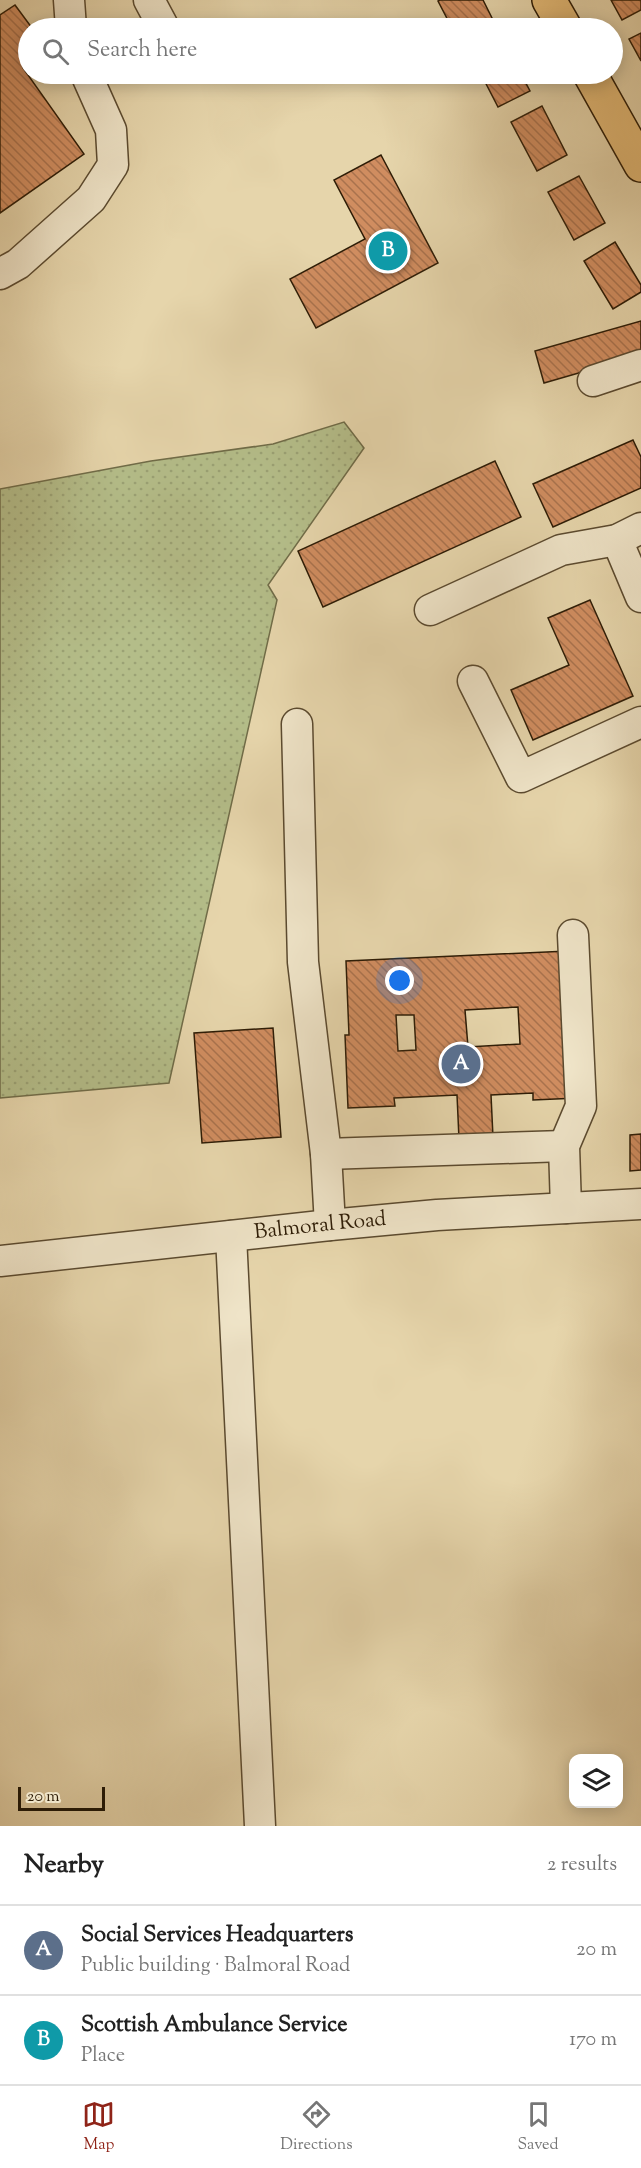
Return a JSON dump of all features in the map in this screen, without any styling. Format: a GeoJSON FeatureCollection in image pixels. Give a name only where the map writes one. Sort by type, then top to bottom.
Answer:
{"type":"FeatureCollection","features":[{"type":"Feature","properties":{"kind":"main road"},"geometry":{"type":"LineString","coordinates":[[549,0],[559,18]]}},
{"type":"Feature","properties":{"kind":"main road"},"geometry":{"type":"LineString","coordinates":[[596,84],[641,165]]}},
{"type":"Feature","properties":{"kind":"street"},"geometry":{"type":"LineString","coordinates":[[69,0],[70,18]]}},
{"type":"Feature","properties":{"kind":"street"},"geometry":{"type":"LineString","coordinates":[[149,0],[159,18]]}},
{"type":"Feature","properties":{"kind":"street"},"geometry":{"type":"LineString","coordinates":[[0,274],[18,264],[91,200],[113,165],[111,130],[90,84]]}},
{"type":"Feature","properties":{"kind":"street"},"geometry":{"type":"LineString","coordinates":[[593,381],[641,365]]}},
{"type":"Feature","properties":{"kind":"street"},"geometry":{"type":"LineString","coordinates":[[430,610],[561,550],[629,534],[641,597]]}},
{"type":"Feature","properties":{"kind":"street"},"geometry":{"type":"LineString","coordinates":[[473,681],[521,777],[641,722]]}},
{"type":"Feature","properties":{"kind":"street"},"geometry":{"type":"LineString","coordinates":[[297,724],[303,962],[326,1154],[330,1225]]}},
{"type":"Feature","properties":{"kind":"street"},"geometry":{"type":"LineString","coordinates":[[566,1208],[564,1146],[581,1106],[573,935]]}},
{"type":"Feature","properties":{"kind":"street"},"geometry":{"type":"LineString","coordinates":[[326,1154],[564,1146]]}},
{"type":"Feature","properties":{"kind":"street","name":"Balmoral Road"},"geometry":{"type":"LineString","coordinates":[[0,1261],[437,1215],[641,1204]]}},
{"type":"Feature","properties":{"kind":"street"},"geometry":{"type":"LineString","coordinates":[[231,1236],[260,1826]]}},
{"type":"Feature","properties":{"kind":"green space"},"geometry":{"type":"Polygon","coordinates":[[[344,422],[364,448],[268,585],[277,600],[169,1083],[0,1098],[0,489],[151,461],[273,444],[344,422]]]}},
{"type":"Feature","properties":{"kind":"building"},"geometry":{"type":"Polygon","coordinates":[[[483,0],[492,18],[447,18],[438,1],[483,0]]]}},
{"type":"Feature","properties":{"kind":"building"},"geometry":{"type":"Polygon","coordinates":[[[611,0],[641,0],[641,10],[623,19],[611,0]]]}},
{"type":"Feature","properties":{"kind":"building"},"geometry":{"type":"Polygon","coordinates":[[[15,5],[25,18],[18,18],[18,84],[34,84],[84,154],[0,213],[0,15],[15,5]]]}},
{"type":"Feature","properties":{"kind":"building"},"geometry":{"type":"Polygon","coordinates":[[[641,33],[641,61],[629,39],[641,33]]]}},
{"type":"Feature","properties":{"kind":"building"},"geometry":{"type":"Polygon","coordinates":[[[486,84],[526,84],[530,91],[498,107],[486,84]]]}},
{"type":"Feature","properties":{"kind":"building"},"geometry":{"type":"Polygon","coordinates":[[[542,106],[567,155],[537,171],[511,122],[542,106]]]}},
{"type":"Feature","properties":{"kind":"building"},"geometry":{"type":"Polygon","coordinates":[[[381,155],[438,263],[316,328],[290,279],[365,239],[334,180],[381,155]]]}},
{"type":"Feature","properties":{"kind":"building"},"geometry":{"type":"Polygon","coordinates":[[[579,176],[605,223],[574,240],[548,192],[579,176]]]}},
{"type":"Feature","properties":{"kind":"building"},"geometry":{"type":"Polygon","coordinates":[[[615,242],[641,285],[641,292],[613,309],[584,261],[615,242]]]}},
{"type":"Feature","properties":{"kind":"building"},"geometry":{"type":"Polygon","coordinates":[[[641,321],[641,355],[544,383],[535,351],[641,321]]]}},
{"type":"Feature","properties":{"kind":"building"},"geometry":{"type":"Polygon","coordinates":[[[633,440],[641,457],[641,488],[553,527],[533,484],[633,440]]]}},
{"type":"Feature","properties":{"kind":"building"},"geometry":{"type":"Polygon","coordinates":[[[495,461],[521,517],[323,607],[298,551],[495,461]]]}},
{"type":"Feature","properties":{"kind":"building"},"geometry":{"type":"Polygon","coordinates":[[[590,600],[633,696],[533,740],[511,690],[569,665],[548,618],[590,600]]]}},
{"type":"Feature","properties":{"kind":"building"},"geometry":{"type":"Polygon","coordinates":[[[568,951],[578,1098],[533,1100],[533,1093],[491,1095],[493,1137],[459,1139],[457,1095],[394,1098],[395,1106],[348,1108],[345,1035],[349,1035],[346,961],[568,951]],[[518,1007],[465,1010],[468,1047],[520,1044],[518,1007]],[[396,1015],[398,1051],[416,1050],[414,1015],[396,1015]]]}},
{"type":"Feature","properties":{"kind":"building"},"geometry":{"type":"Polygon","coordinates":[[[273,1028],[281,1137],[202,1143],[194,1033],[273,1028]]]}},
{"type":"Feature","properties":{"kind":"building"},"geometry":{"type":"Polygon","coordinates":[[[641,1134],[641,1170],[630,1171],[630,1135],[641,1134]]]}},
{"type":"Feature","properties":{"kind":"place","name":"Scottish Ambulance Service"},"geometry":{"type":"Point","coordinates":[388,251]}},
{"type":"Feature","properties":{"kind":"place","name":"Social Services Headquarters"},"geometry":{"type":"Point","coordinates":[461,1064]}}]}
